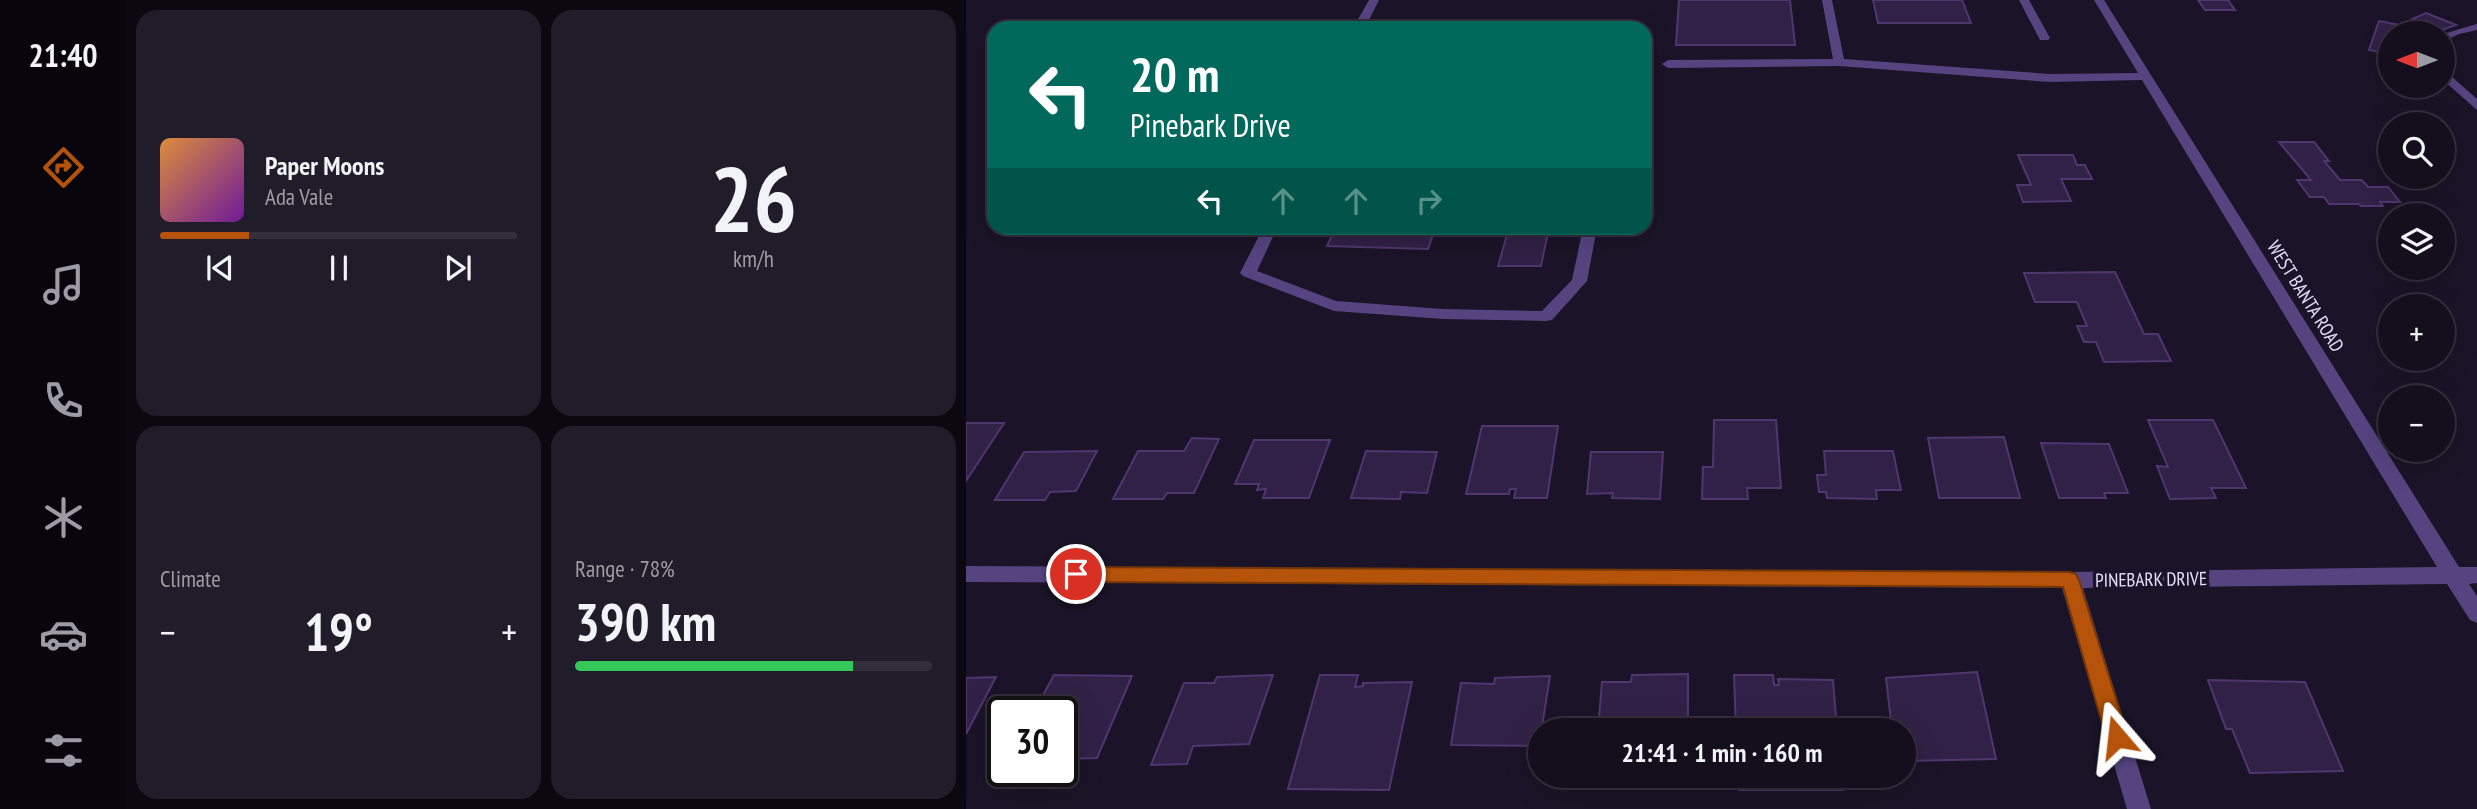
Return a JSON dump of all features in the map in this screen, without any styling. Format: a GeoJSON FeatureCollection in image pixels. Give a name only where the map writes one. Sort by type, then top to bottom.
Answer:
{"type":"FeatureCollection","features":[{"type":"Feature","properties":{"kind":"street"},"geometry":{"type":"LineString","coordinates":[[1363,21],[1374,0]]}},
{"type":"Feature","properties":{"kind":"street"},"geometry":{"type":"LineString","coordinates":[[1827,0],[1839,62]]}},
{"type":"Feature","properties":{"kind":"street"},"geometry":{"type":"LineString","coordinates":[[2024,0],[2044,38]]}},
{"type":"Feature","properties":{"kind":"street","name":"WEST BANTA ROAD"},"geometry":{"type":"LineString","coordinates":[[2099,0],[2477,614]]}},
{"type":"Feature","properties":{"kind":"street"},"geometry":{"type":"LineString","coordinates":[[2455,32],[2477,27]]}},
{"type":"Feature","properties":{"kind":"street"},"geometry":{"type":"LineString","coordinates":[[1668,64],[1839,62],[2050,78],[2147,76]]}},
{"type":"Feature","properties":{"kind":"street"},"geometry":{"type":"LineString","coordinates":[[2455,85],[2477,106]]}},
{"type":"Feature","properties":{"kind":"street"},"geometry":{"type":"LineString","coordinates":[[1267,235],[1248,273],[1334,306],[1443,314],[1546,316],[1579,281],[1589,235]]}},
{"type":"Feature","properties":{"kind":"street","name":"PINEBARK DRIVE"},"geometry":{"type":"LineString","coordinates":[[966,574],[2070,580],[2477,575]]}},
{"type":"Feature","properties":{"kind":"street"},"geometry":{"type":"LineString","coordinates":[[2070,580],[2139,809]]}},
{"type":"Feature","properties":{"kind":"building"},"geometry":{"type":"Polygon","coordinates":[[[1679,0],[1790,0],[1795,45],[1676,45],[1679,0]]]}},
{"type":"Feature","properties":{"kind":"building"},"geometry":{"type":"Polygon","coordinates":[[[1873,0],[1962,0],[1971,23],[1878,23],[1873,0]]]}},
{"type":"Feature","properties":{"kind":"building"},"geometry":{"type":"Polygon","coordinates":[[[2198,0],[2228,0],[2235,10],[2205,10],[2198,0]]]}},
{"type":"Feature","properties":{"kind":"building"},"geometry":{"type":"Polygon","coordinates":[[[2426,13],[2446,21],[2416,21],[2412,19],[2426,13]]]}},
{"type":"Feature","properties":{"kind":"building"},"geometry":{"type":"Polygon","coordinates":[[[2378,24],[2378,52],[2369,50],[2378,24]]]}},
{"type":"Feature","properties":{"kind":"building"},"geometry":{"type":"Polygon","coordinates":[[[2279,142],[2314,142],[2329,161],[2324,161],[2340,180],[2362,180],[2368,187],[2390,189],[2400,202],[2380,202],[2378,206],[2329,204],[2324,197],[2310,197],[2297,180],[2311,180],[2279,142]]]}},
{"type":"Feature","properties":{"kind":"building"},"geometry":{"type":"Polygon","coordinates":[[[2018,155],[2073,155],[2077,165],[2085,165],[2092,179],[2061,179],[2071,201],[2023,202],[2017,185],[2031,185],[2018,155]]]}},
{"type":"Feature","properties":{"kind":"building"},"geometry":{"type":"Polygon","coordinates":[[[1332,235],[1433,235],[1428,249],[1327,246],[1332,235]]]}},
{"type":"Feature","properties":{"kind":"building"},"geometry":{"type":"Polygon","coordinates":[[[1507,235],[1548,235],[1541,266],[1498,266],[1507,235]]]}},
{"type":"Feature","properties":{"kind":"building"},"geometry":{"type":"Polygon","coordinates":[[[2115,272],[2144,334],[2158,334],[2171,361],[2104,362],[2096,342],[2084,342],[2077,326],[2087,326],[2077,302],[2035,302],[2024,273],[2115,272]]]}},
{"type":"Feature","properties":{"kind":"building"},"geometry":{"type":"Polygon","coordinates":[[[1714,420],[1776,420],[1781,488],[1747,488],[1748,499],[1702,499],[1703,467],[1713,467],[1714,420]]]}},
{"type":"Feature","properties":{"kind":"building"},"geometry":{"type":"Polygon","coordinates":[[[2148,420],[2213,420],[2246,488],[2211,488],[2216,498],[2170,499],[2157,466],[2168,467],[2148,420]]]}},
{"type":"Feature","properties":{"kind":"building"},"geometry":{"type":"Polygon","coordinates":[[[966,423],[1004,423],[966,481],[966,423]]]}},
{"type":"Feature","properties":{"kind":"building"},"geometry":{"type":"Polygon","coordinates":[[[1482,426],[1558,426],[1547,498],[1514,498],[1516,489],[1510,489],[1509,494],[1466,494],[1482,426]]]}},
{"type":"Feature","properties":{"kind":"building"},"geometry":{"type":"Polygon","coordinates":[[[2004,437],[2020,498],[1939,498],[1928,438],[2004,437]]]}},
{"type":"Feature","properties":{"kind":"building"},"geometry":{"type":"Polygon","coordinates":[[[1192,438],[1219,439],[1194,493],[1167,493],[1163,499],[1113,499],[1138,451],[1184,451],[1192,438]]]}},
{"type":"Feature","properties":{"kind":"building"},"geometry":{"type":"Polygon","coordinates":[[[1254,440],[1330,440],[1309,498],[1263,498],[1266,489],[1257,490],[1259,484],[1235,484],[1254,440]]]}},
{"type":"Feature","properties":{"kind":"building"},"geometry":{"type":"Polygon","coordinates":[[[2041,443],[2109,444],[2128,493],[2104,493],[2106,498],[2059,498],[2041,443]]]}},
{"type":"Feature","properties":{"kind":"building"},"geometry":{"type":"Polygon","coordinates":[[[1097,451],[1076,491],[1050,492],[1045,500],[995,500],[1024,452],[1097,451]]]}},
{"type":"Feature","properties":{"kind":"building"},"geometry":{"type":"Polygon","coordinates":[[[1366,451],[1437,452],[1427,493],[1401,492],[1400,499],[1351,498],[1366,451]]]}},
{"type":"Feature","properties":{"kind":"building"},"geometry":{"type":"Polygon","coordinates":[[[1824,451],[1893,451],[1901,490],[1876,490],[1877,499],[1827,498],[1826,492],[1819,492],[1817,475],[1826,475],[1824,451]]]}},
{"type":"Feature","properties":{"kind":"building"},"geometry":{"type":"Polygon","coordinates":[[[1591,452],[1663,452],[1660,499],[1612,498],[1613,493],[1587,494],[1591,452]]]}},
{"type":"Feature","properties":{"kind":"building"},"geometry":{"type":"Polygon","coordinates":[[[1977,672],[1996,759],[1916,761],[1916,718],[1891,718],[1886,678],[1977,672]]]}},
{"type":"Feature","properties":{"kind":"building"},"geometry":{"type":"Polygon","coordinates":[[[1688,674],[1688,718],[1599,718],[1602,682],[1631,682],[1632,675],[1688,674]]]}},
{"type":"Feature","properties":{"kind":"building"},"geometry":{"type":"Polygon","coordinates":[[[1054,675],[1132,676],[1097,758],[1078,759],[1078,696],[1043,696],[1054,675]]]}},
{"type":"Feature","properties":{"kind":"building"},"geometry":{"type":"Polygon","coordinates":[[[1273,675],[1249,744],[1193,746],[1187,764],[1151,765],[1184,683],[1214,683],[1217,677],[1273,675]]]}},
{"type":"Feature","properties":{"kind":"building"},"geometry":{"type":"Polygon","coordinates":[[[1320,675],[1358,675],[1355,687],[1363,686],[1363,683],[1412,682],[1389,790],[1288,789],[1320,675]]]}},
{"type":"Feature","properties":{"kind":"building"},"geometry":{"type":"Polygon","coordinates":[[[1734,675],[1773,675],[1774,685],[1779,685],[1778,679],[1833,680],[1836,718],[1736,718],[1734,675]]]}},
{"type":"Feature","properties":{"kind":"building"},"geometry":{"type":"Polygon","coordinates":[[[1550,676],[1543,718],[1528,718],[1528,746],[1451,745],[1461,683],[1494,684],[1495,678],[1550,676]]]}},
{"type":"Feature","properties":{"kind":"building"},"geometry":{"type":"Polygon","coordinates":[[[996,677],[966,734],[966,678],[996,677]]]}},
{"type":"Feature","properties":{"kind":"building"},"geometry":{"type":"Polygon","coordinates":[[[2208,680],[2305,682],[2343,771],[2250,773],[2232,729],[2226,729],[2208,680]]]}},
{"type":"Feature","properties":{"kind":"building"},"geometry":{"type":"Polygon","coordinates":[[[1739,788],[1843,790],[1739,790],[1739,788]]]}},
{"type":"Feature","properties":{"kind":"route"},"geometry":{"type":"LineString","coordinates":[[1076,574],[2070,580],[2117,737]]}}]}
